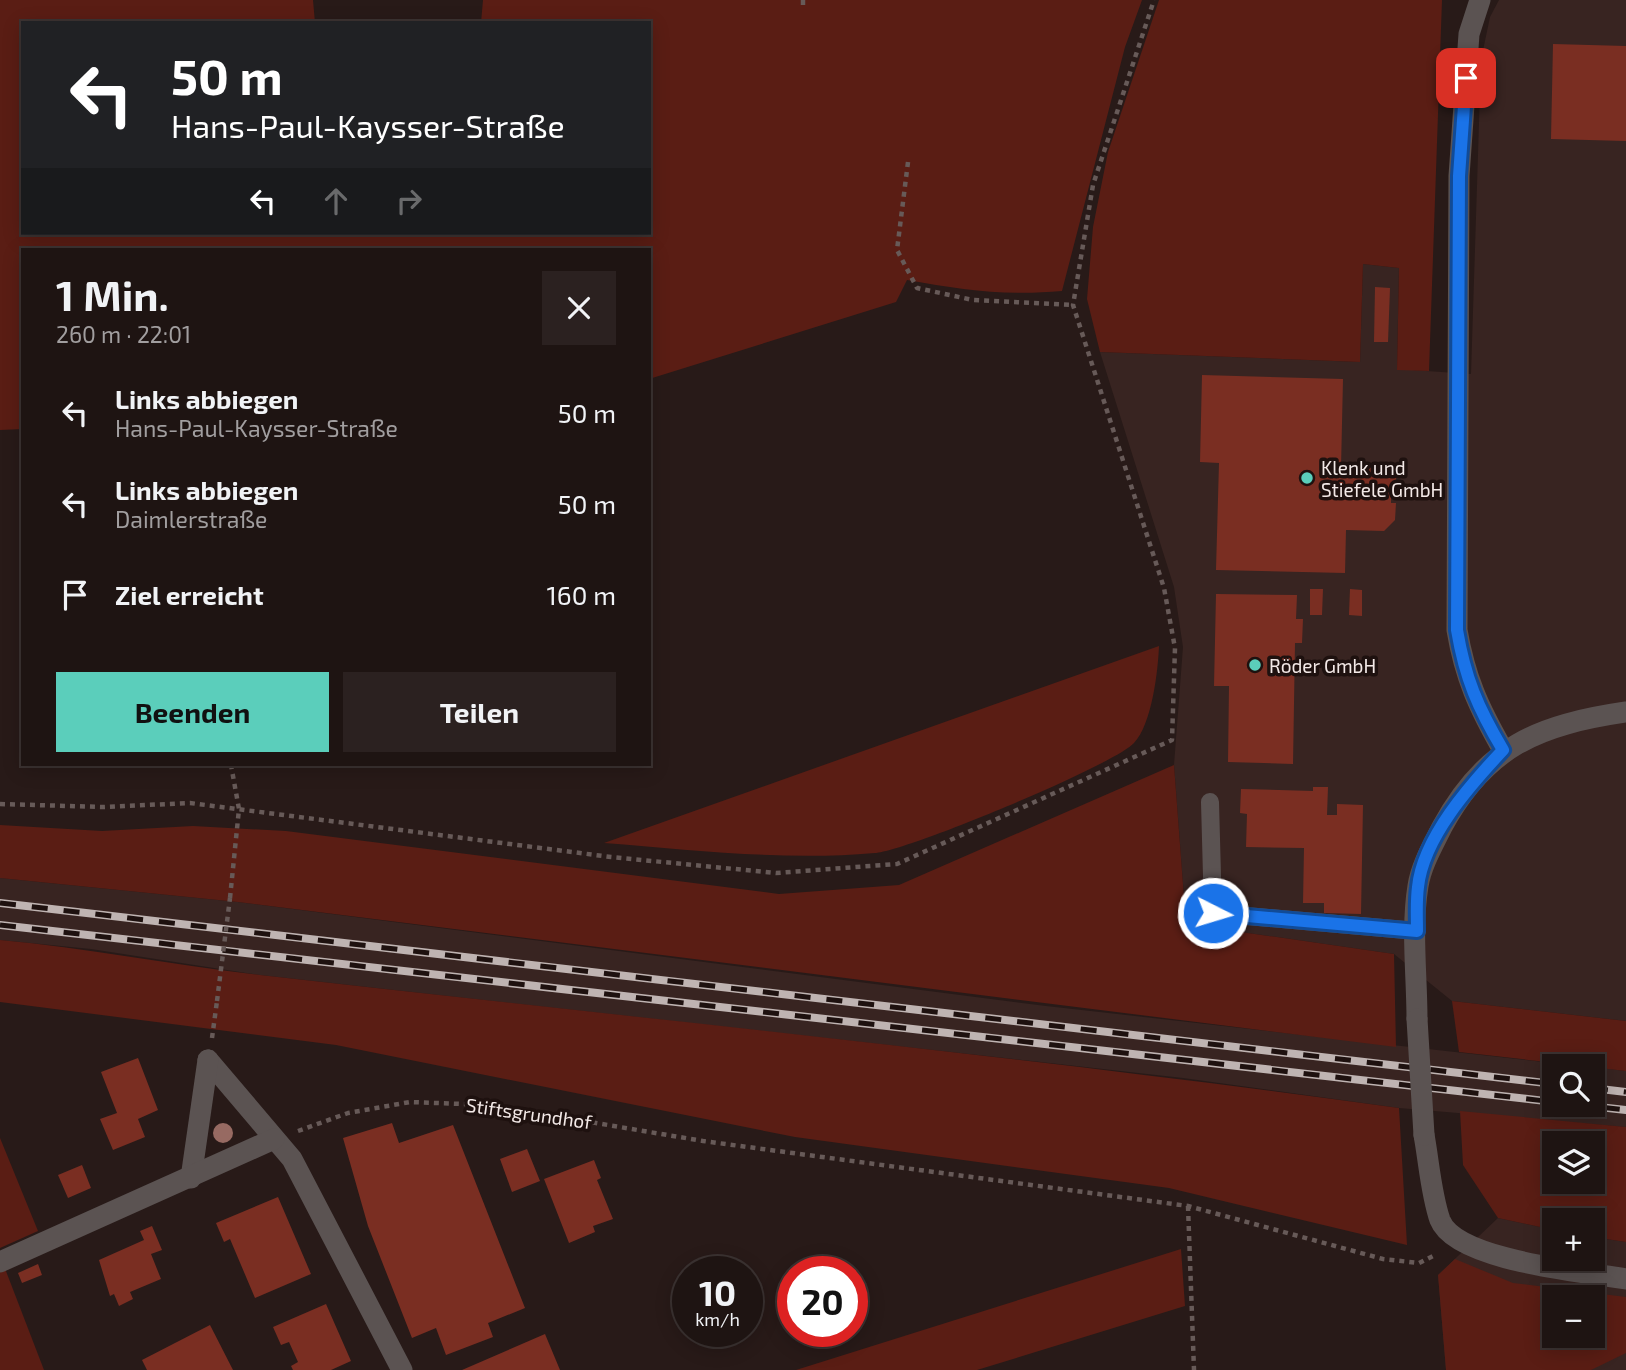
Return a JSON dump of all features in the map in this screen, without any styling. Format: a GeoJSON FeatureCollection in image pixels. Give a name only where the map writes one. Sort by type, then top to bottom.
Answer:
{"type":"FeatureCollection","features":[{"type":"Feature","properties":{"kind":"street"},"geometry":{"type":"LineString","coordinates":[[1480,0],[1469,34],[1459,176],[1457,630],[1463,670],[1477,706],[1503,750]]}},
{"type":"Feature","properties":{"kind":"street"},"geometry":{"type":"LineString","coordinates":[[1626,712],[1587,718],[1545,729],[1503,750],[1450,812],[1433,844],[1418,885],[1417,931],[1417,1019],[1424,1135],[1441,1222],[1463,1241],[1499,1257],[1626,1279]]}},
{"type":"Feature","properties":{"kind":"street"},"geometry":{"type":"LineString","coordinates":[[208,1060],[292,1159],[402,1370]]}},
{"type":"Feature","properties":{"kind":"street"},"geometry":{"type":"LineString","coordinates":[[191,1178],[208,1060]]}},
{"type":"Feature","properties":{"kind":"street"},"geometry":{"type":"LineString","coordinates":[[0,1262],[274,1139]]}},
{"type":"Feature","properties":{"kind":"lane"},"geometry":{"type":"LineString","coordinates":[[1210,802],[1213,913],[1417,931]]}},
{"type":"Feature","properties":{"kind":"path"},"geometry":{"type":"LineString","coordinates":[[0,804],[103,807],[190,803],[611,857],[776,873],[897,864],[1172,740],[1175,648],[1164,588],[1073,305],[1093,186],[1154,0]]}},
{"type":"Feature","properties":{"kind":"path"},"geometry":{"type":"LineString","coordinates":[[908,162],[897,250],[917,288],[973,300],[1073,305]]}},
{"type":"Feature","properties":{"kind":"path"},"geometry":{"type":"LineString","coordinates":[[208,1060],[239,809],[231,766]]}},
{"type":"Feature","properties":{"kind":"path","name":"Stiftsgrundhof"},"geometry":{"type":"LineString","coordinates":[[274,1139],[348,1113],[410,1102],[489,1104],[703,1140],[1188,1206],[1383,1259],[1419,1263],[1463,1241]]}},
{"type":"Feature","properties":{"kind":"path"},"geometry":{"type":"LineString","coordinates":[[1188,1206],[1194,1370]]}},
{"type":"Feature","properties":{"kind":"shaded area"},"geometry":{"type":"Polygon","coordinates":[[[0,0],[313,0],[315,21],[21,21],[21,235],[651,235],[651,21],[481,21],[483,0],[1142,0],[1125,47],[1062,291],[984,291],[907,280],[896,302],[651,378],[651,248],[21,248],[21,429],[0,430],[0,0]]]}},
{"type":"Feature","properties":{"kind":"shaded area"},"geometry":{"type":"Polygon","coordinates":[[[1159,0],[1442,0],[1429,371],[1397,370],[1399,268],[1363,264],[1360,362],[1100,352],[1087,299],[1093,227],[1108,152],[1159,0]]]}},
{"type":"Feature","properties":{"kind":"shaded area"},"geometry":{"type":"Polygon","coordinates":[[[1499,0],[1626,0],[1626,1021],[1452,1001],[1394,954],[1186,924],[1174,765],[1183,647],[1174,587],[1100,352],[1360,362],[1363,264],[1399,268],[1397,369],[1471,374],[1481,60],[1490,17],[1499,0]]]}},
{"type":"Feature","properties":{"kind":"shaded area"},"geometry":{"type":"Polygon","coordinates":[[[1159,646],[1150,711],[1134,743],[1118,754],[1052,787],[926,838],[875,853],[807,856],[740,854],[604,843],[1159,646]]]}},
{"type":"Feature","properties":{"kind":"shaded area"},"geometry":{"type":"Polygon","coordinates":[[[1174,765],[1186,924],[1394,954],[1396,1047],[238,902],[0,878],[0,825],[102,831],[193,826],[286,831],[779,894],[899,885],[1174,765]]]}},
{"type":"Feature","properties":{"kind":"shaded area"},"geometry":{"type":"Polygon","coordinates":[[[0,878],[238,902],[1046,1006],[1542,1062],[1542,1117],[1605,1117],[1605,1068],[1626,1071],[1626,1127],[1399,1108],[1183,1078],[260,975],[91,949],[0,940],[0,878]]]}},
{"type":"Feature","properties":{"kind":"shaded area"},"geometry":{"type":"Polygon","coordinates":[[[0,940],[260,975],[972,1054],[1399,1108],[1407,1245],[1169,1188],[795,1137],[336,1045],[0,1002],[0,940]]]}},
{"type":"Feature","properties":{"kind":"shaded area"},"geometry":{"type":"Polygon","coordinates":[[[1452,1001],[1626,1021],[1626,1071],[1605,1069],[1605,1054],[1542,1054],[1542,1061],[1459,1052],[1452,1001]]]}},
{"type":"Feature","properties":{"kind":"shaded area"},"geometry":{"type":"Polygon","coordinates":[[[1460,1111],[1626,1127],[1626,1242],[1605,1239],[1605,1208],[1542,1208],[1542,1227],[1498,1218],[1463,1165],[1460,1111]]]}},
{"type":"Feature","properties":{"kind":"shaded area"},"geometry":{"type":"Polygon","coordinates":[[[0,1138],[38,1231],[0,1248],[0,1138]]]}},
{"type":"Feature","properties":{"kind":"shaded area"},"geometry":{"type":"Polygon","coordinates":[[[1498,1218],[1542,1227],[1542,1271],[1605,1271],[1605,1239],[1626,1242],[1626,1370],[1446,1370],[1438,1275],[1498,1218]]]}},
{"type":"Feature","properties":{"kind":"shaded area"},"geometry":{"type":"Polygon","coordinates":[[[1181,1249],[1185,1306],[977,1370],[796,1370],[1181,1249]]]}},
{"type":"Feature","properties":{"kind":"shaded area"},"geometry":{"type":"Polygon","coordinates":[[[1455,1259],[1513,1283],[1542,1287],[1542,1348],[1605,1348],[1605,1294],[1626,1297],[1626,1353],[1591,1370],[1446,1370],[1438,1275],[1455,1259]]]}},
{"type":"Feature","properties":{"kind":"shaded area"},"geometry":{"type":"Polygon","coordinates":[[[4,1266],[44,1370],[0,1370],[0,1268],[4,1266]]]}},
{"type":"Feature","properties":{"kind":"building"},"geometry":{"type":"Polygon","coordinates":[[[1553,44],[1626,46],[1626,141],[1551,139],[1553,44]]]}},
{"type":"Feature","properties":{"kind":"building"},"geometry":{"type":"Polygon","coordinates":[[[1375,287],[1390,288],[1388,342],[1374,342],[1375,287]]]}},
{"type":"Feature","properties":{"kind":"building","name":"Klenk und Stiefele GmbH"},"geometry":{"type":"Polygon","coordinates":[[[1202,375],[1343,379],[1341,468],[1396,468],[1396,488],[1391,488],[1391,503],[1396,503],[1395,520],[1384,531],[1346,530],[1345,573],[1216,570],[1219,463],[1200,462],[1202,375]]]}},
{"type":"Feature","properties":{"kind":"building"},"geometry":{"type":"Polygon","coordinates":[[[1310,589],[1323,589],[1322,615],[1310,615],[1310,589]]]}},
{"type":"Feature","properties":{"kind":"building"},"geometry":{"type":"Polygon","coordinates":[[[1350,589],[1362,590],[1362,616],[1349,615],[1350,589]]]}},
{"type":"Feature","properties":{"kind":"building","name":"Röder GmbH"},"geometry":{"type":"Polygon","coordinates":[[[1216,594],[1297,595],[1296,619],[1303,619],[1302,643],[1295,643],[1293,764],[1228,762],[1229,686],[1214,686],[1216,594]]]}},
{"type":"Feature","properties":{"kind":"building"},"geometry":{"type":"Polygon","coordinates":[[[1313,787],[1328,787],[1327,815],[1337,815],[1337,804],[1363,805],[1361,914],[1324,913],[1324,903],[1303,903],[1304,848],[1246,847],[1247,814],[1240,813],[1241,789],[1313,791],[1313,787]]]}},
{"type":"Feature","properties":{"kind":"building"},"geometry":{"type":"Polygon","coordinates":[[[138,1058],[158,1110],[138,1119],[145,1137],[113,1150],[100,1119],[117,1113],[101,1072],[138,1058]]]}},
{"type":"Feature","properties":{"kind":"building"},"geometry":{"type":"Polygon","coordinates":[[[392,1123],[399,1143],[453,1125],[525,1308],[488,1323],[493,1337],[446,1355],[436,1328],[412,1338],[368,1226],[343,1138],[392,1123]]]}},
{"type":"Feature","properties":{"kind":"building"},"geometry":{"type":"Polygon","coordinates":[[[527,1149],[540,1181],[512,1192],[500,1159],[527,1149]]]}},
{"type":"Feature","properties":{"kind":"building"},"geometry":{"type":"Polygon","coordinates":[[[594,1160],[601,1178],[597,1180],[613,1219],[593,1226],[595,1232],[569,1243],[544,1179],[594,1160]]]}},
{"type":"Feature","properties":{"kind":"building"},"geometry":{"type":"Polygon","coordinates":[[[82,1165],[91,1188],[68,1198],[58,1175],[82,1165]]]}},
{"type":"Feature","properties":{"kind":"building"},"geometry":{"type":"Polygon","coordinates":[[[278,1197],[311,1274],[255,1298],[230,1239],[224,1242],[216,1223],[278,1197]]]}},
{"type":"Feature","properties":{"kind":"building"},"geometry":{"type":"Polygon","coordinates":[[[152,1226],[162,1250],[151,1254],[161,1279],[130,1292],[133,1299],[119,1306],[114,1294],[110,1296],[99,1260],[144,1240],[140,1231],[152,1226]]]}},
{"type":"Feature","properties":{"kind":"building"},"geometry":{"type":"Polygon","coordinates":[[[38,1264],[42,1275],[22,1283],[18,1273],[38,1264]]]}},
{"type":"Feature","properties":{"kind":"building"},"geometry":{"type":"Polygon","coordinates":[[[326,1304],[351,1361],[331,1370],[293,1370],[291,1366],[298,1362],[289,1342],[281,1345],[273,1327],[326,1304]]]}},
{"type":"Feature","properties":{"kind":"building"},"geometry":{"type":"Polygon","coordinates":[[[210,1325],[233,1370],[147,1370],[142,1360],[210,1325]]]}},
{"type":"Feature","properties":{"kind":"building"},"geometry":{"type":"Polygon","coordinates":[[[545,1334],[560,1370],[462,1370],[545,1334]]]}},
{"type":"Feature","properties":{"kind":"railway"},"geometry":{"type":"LineString","coordinates":[[0,903],[1542,1083]]}},
{"type":"Feature","properties":{"kind":"railway"},"geometry":{"type":"LineString","coordinates":[[0,925],[1542,1101]]}},
{"type":"Feature","properties":{"kind":"railway"},"geometry":{"type":"LineString","coordinates":[[1605,1090],[1626,1092]]}},
{"type":"Feature","properties":{"kind":"railway"},"geometry":{"type":"LineString","coordinates":[[1605,1108],[1626,1110]]}},
{"type":"Feature","properties":{"kind":"place","name":"Klenk und Stiefele GmbH"},"geometry":{"type":"Point","coordinates":[1307,478]}},
{"type":"Feature","properties":{"kind":"place","name":"Röder GmbH"},"geometry":{"type":"Point","coordinates":[1255,665]}},
{"type":"Feature","properties":{"kind":"route"},"geometry":{"type":"LineString","coordinates":[[1213,913],[1417,931],[1418,885],[1433,844],[1450,812],[1474,780],[1503,750],[1477,706],[1463,670],[1457,630],[1459,176],[1466,78]]}}]}
